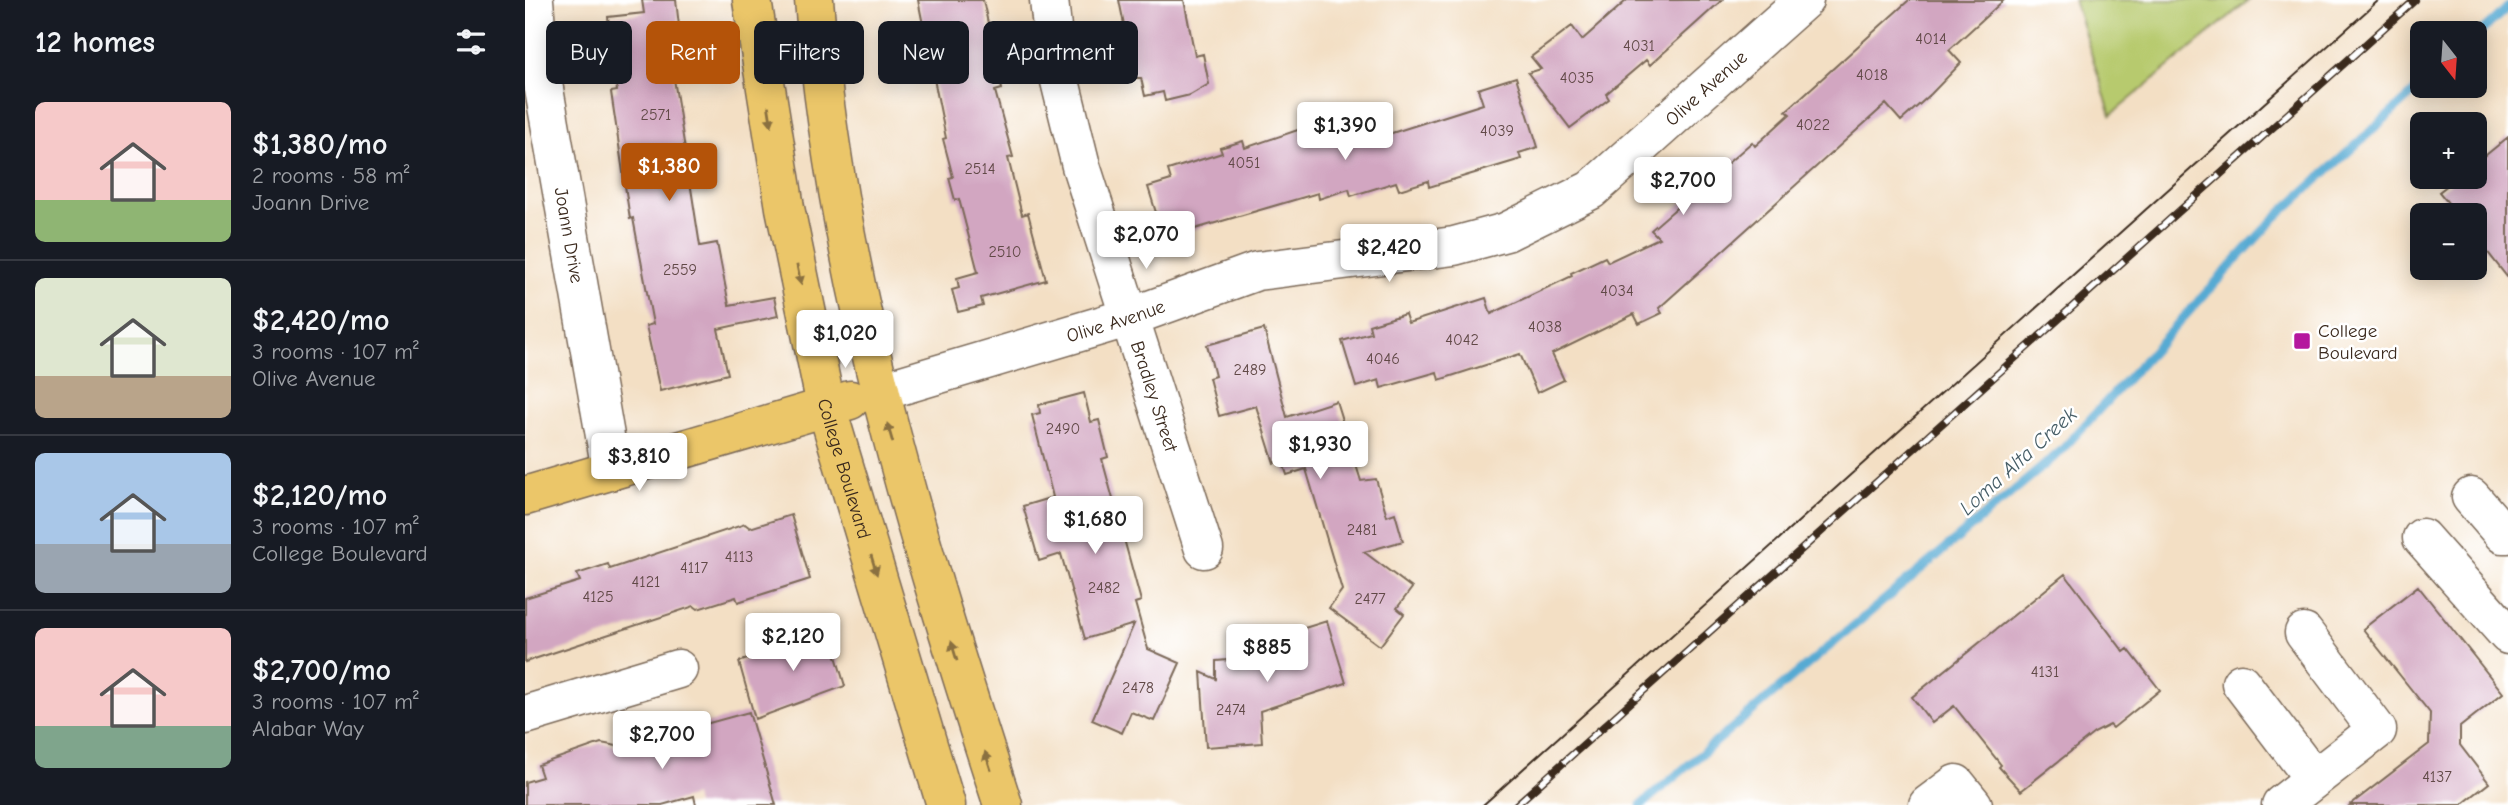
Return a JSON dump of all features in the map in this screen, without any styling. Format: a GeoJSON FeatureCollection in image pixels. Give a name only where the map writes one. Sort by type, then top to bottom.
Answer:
{"type":"FeatureCollection","features":[{"type":"Feature","properties":{"kind":"main road","name":"College Boulevard"},"geometry":{"type":"LineString","coordinates":[[752,0],[785,208],[826,406],[946,805]]}},
{"type":"Feature","properties":{"kind":"main road"},"geometry":{"type":"LineString","coordinates":[[814,0],[822,96],[839,205],[879,392],[944,620],[1003,805]]}},
{"type":"Feature","properties":{"kind":"main road","name":"Olive Avenue"},"geometry":{"type":"LineString","coordinates":[[525,496],[879,392]]}},
{"type":"Feature","properties":{"kind":"street","name":"Joann Drive"},"geometry":{"type":"LineString","coordinates":[[534,0],[538,55],[611,470]]}},
{"type":"Feature","properties":{"kind":"street","name":"Bradley Street"},"geometry":{"type":"LineString","coordinates":[[1049,0],[1056,65],[1081,166],[1204,549]]}},
{"type":"Feature","properties":{"kind":"street","name":"Olive Avenue"},"geometry":{"type":"LineString","coordinates":[[879,392],[1130,317],[1257,271],[1454,246],[1506,232],[1591,190],[1804,0]]}},
{"type":"Feature","properties":{"kind":"street"},"geometry":{"type":"LineString","coordinates":[[2472,497],[2503,534],[2508,534]]}},
{"type":"Feature","properties":{"kind":"street"},"geometry":{"type":"LineString","coordinates":[[2422,538],[2508,635]]}},
{"type":"Feature","properties":{"kind":"street"},"geometry":{"type":"LineString","coordinates":[[2281,805],[2377,730],[2304,632]]}},
{"type":"Feature","properties":{"kind":"street"},"geometry":{"type":"LineString","coordinates":[[525,715],[678,668]]}},
{"type":"Feature","properties":{"kind":"street"},"geometry":{"type":"LineString","coordinates":[[2241,683],[2314,779]]}},
{"type":"Feature","properties":{"kind":"street"},"geometry":{"type":"LineString","coordinates":[[1928,805],[1956,784],[1973,805]]}},
{"type":"Feature","properties":{"kind":"green space"},"geometry":{"type":"Polygon","coordinates":[[[2074,0],[2249,0],[2111,115],[2074,0]]]}},
{"type":"Feature","properties":{"kind":"building"},"geometry":{"type":"Polygon","coordinates":[[[642,0],[676,0],[678,21],[646,21],[646,84],[675,84],[700,246],[717,243],[729,305],[774,297],[778,316],[718,329],[728,374],[660,391],[646,326],[653,324],[633,218],[630,219],[611,92],[617,91],[616,84],[632,84],[632,21],[608,21],[608,17],[644,13],[642,0]]]}},
{"type":"Feature","properties":{"kind":"building"},"geometry":{"type":"Polygon","coordinates":[[[918,0],[983,0],[987,21],[983,21],[983,84],[1001,84],[1002,89],[995,91],[1013,157],[1008,158],[1022,215],[1028,213],[1046,280],[981,298],[983,306],[958,312],[952,290],[959,288],[957,278],[978,272],[959,199],[955,200],[949,178],[953,177],[943,139],[946,138],[935,84],[969,84],[969,21],[922,21],[918,0]]]}},
{"type":"Feature","properties":{"kind":"building"},"geometry":{"type":"Polygon","coordinates":[[[1119,0],[1184,0],[1195,56],[1203,54],[1209,84],[1190,95],[1165,101],[1163,92],[1145,96],[1141,78],[1138,78],[1138,21],[1123,21],[1119,0]]]}},
{"type":"Feature","properties":{"kind":"building"},"geometry":{"type":"Polygon","coordinates":[[[1627,0],[1722,0],[1650,65],[1646,60],[1606,94],[1609,99],[1570,128],[1528,73],[1541,69],[1531,57],[1572,26],[1582,40],[1627,0]]]}},
{"type":"Feature","properties":{"kind":"building"},"geometry":{"type":"Polygon","coordinates":[[[1909,0],[2004,0],[1949,50],[1961,63],[1931,94],[1901,121],[1886,104],[1659,308],[1662,313],[1639,324],[1634,314],[1552,354],[1564,380],[1537,393],[1520,354],[1439,380],[1437,372],[1381,388],[1379,380],[1356,387],[1342,341],[1371,333],[1369,325],[1405,314],[1408,323],[1486,298],[1491,314],[1572,276],[1571,273],[1605,257],[1608,262],[1659,238],[1651,230],[1752,142],[1755,146],[1790,114],[1786,111],[1909,0]]]}},
{"type":"Feature","properties":{"kind":"building"},"geometry":{"type":"Polygon","coordinates":[[[1516,77],[1538,147],[1519,153],[1521,159],[1429,187],[1428,181],[1399,190],[1396,182],[1351,196],[1349,189],[1319,199],[1318,193],[1164,238],[1148,187],[1171,180],[1168,170],[1222,153],[1220,148],[1243,141],[1245,148],[1324,121],[1329,136],[1368,123],[1373,139],[1483,104],[1478,89],[1516,77]]]}},
{"type":"Feature","properties":{"kind":"building"},"geometry":{"type":"Polygon","coordinates":[[[2508,137],[2508,278],[2487,251],[2487,203],[2448,203],[2439,192],[2443,189],[2487,189],[2487,154],[2508,137]]]}},
{"type":"Feature","properties":{"kind":"building"},"geometry":{"type":"Polygon","coordinates":[[[1264,329],[1287,417],[1336,401],[1361,481],[1376,479],[1387,516],[1395,513],[1403,541],[1364,552],[1412,588],[1397,608],[1404,614],[1380,646],[1329,608],[1342,590],[1306,469],[1287,475],[1282,460],[1274,463],[1256,406],[1219,416],[1209,378],[1215,376],[1207,345],[1264,329]]]}},
{"type":"Feature","properties":{"kind":"building"},"geometry":{"type":"Polygon","coordinates":[[[1084,393],[1091,422],[1099,420],[1108,457],[1102,459],[1141,601],[1135,603],[1148,649],[1180,663],[1154,721],[1131,712],[1122,733],[1092,720],[1134,624],[1085,639],[1061,554],[1039,561],[1023,506],[1053,497],[1032,415],[1040,413],[1039,405],[1084,393]]]}},
{"type":"Feature","properties":{"kind":"building"},"geometry":{"type":"Polygon","coordinates":[[[791,515],[810,579],[738,602],[736,597],[698,609],[694,606],[525,662],[525,598],[580,581],[577,574],[608,564],[610,569],[745,524],[750,528],[791,515]]]}},
{"type":"Feature","properties":{"kind":"building"},"geometry":{"type":"Polygon","coordinates":[[[2065,574],[2124,652],[2128,649],[2160,690],[2113,728],[2110,725],[2094,733],[2021,791],[1999,767],[2001,765],[1954,706],[1932,723],[1912,697],[2065,574]]]}},
{"type":"Feature","properties":{"kind":"building"},"geometry":{"type":"Polygon","coordinates":[[[2418,586],[2503,693],[2460,727],[2460,745],[2489,783],[2461,805],[2350,805],[2429,744],[2430,713],[2363,629],[2418,586]]]}},
{"type":"Feature","properties":{"kind":"building"},"geometry":{"type":"Polygon","coordinates":[[[1327,621],[1346,683],[1260,711],[1262,743],[1206,747],[1201,672],[1216,679],[1216,661],[1269,657],[1266,648],[1284,642],[1282,635],[1327,621]]]}},
{"type":"Feature","properties":{"kind":"building"},"geometry":{"type":"Polygon","coordinates":[[[827,626],[845,686],[755,719],[739,662],[799,641],[799,632],[827,626]]]}},
{"type":"Feature","properties":{"kind":"building"},"geometry":{"type":"Polygon","coordinates":[[[749,712],[776,805],[696,805],[694,796],[662,805],[525,805],[525,782],[542,777],[538,765],[601,743],[622,747],[749,712]]]}},
{"type":"Feature","properties":{"kind":"waterway","name":"Loma Alta Creek"},"geometry":{"type":"LineString","coordinates":[[2487,26],[2508,7]]}},
{"type":"Feature","properties":{"kind":"waterway","name":"Loma Alta Creek"},"geometry":{"type":"LineString","coordinates":[[1641,805],[2060,452],[2273,220],[2410,96]]}},
{"type":"Feature","properties":{"kind":"tram line"},"geometry":{"type":"LineString","coordinates":[[1483,805],[2379,0]]}},
{"type":"Feature","properties":{"kind":"railway"},"geometry":{"type":"LineString","coordinates":[[1516,805],[2415,0]]}},
{"type":"Feature","properties":{"kind":"place","name":"College Boulevard"},"geometry":{"type":"Point","coordinates":[2302,341]}}]}
